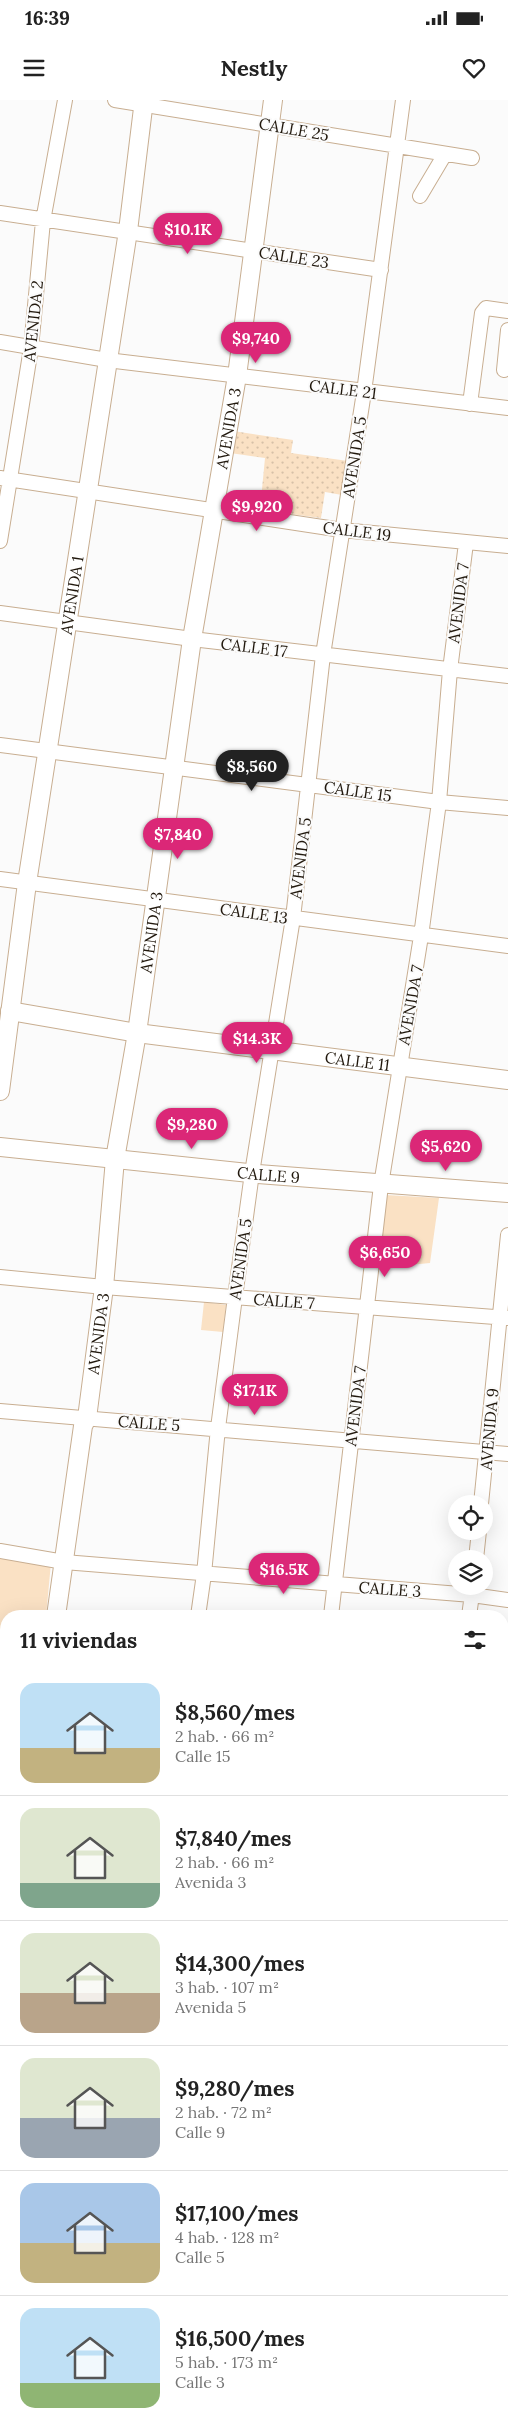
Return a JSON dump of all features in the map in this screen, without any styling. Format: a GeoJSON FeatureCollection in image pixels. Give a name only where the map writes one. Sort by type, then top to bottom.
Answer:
{"type":"FeatureCollection","features":[{"type":"Feature","properties":{"kind":"main road","name":"AVENIDA 3"},"geometry":{"type":"LineString","coordinates":[[57,1610],[83,1426],[87,1418],[104,1287],[115,1159],[137,1033],[192,639],[237,376],[273,100]]}},
{"type":"Feature","properties":{"kind":"main road","name":"AVENIDA 1"},"geometry":{"type":"LineString","coordinates":[[0,1091],[5,1010],[49,752],[66,622],[89,492],[107,360],[128,231],[144,102]]}},
{"type":"Feature","properties":{"kind":"main road","name":"CALLE 11"},"geometry":{"type":"LineString","coordinates":[[5,1010],[137,1033],[508,1080]]}},
{"type":"Feature","properties":{"kind":"main road","name":"CALLE 9"},"geometry":{"type":"LineString","coordinates":[[0,1147],[381,1185],[508,1193]]}},
{"type":"Feature","properties":{"kind":"street","name":"AVENIDA 2"},"geometry":{"type":"LineString","coordinates":[[0,542],[5,479],[31,348],[43,221],[65,100]]}},
{"type":"Feature","properties":{"kind":"street","name":"CALLE 25"},"geometry":{"type":"LineString","coordinates":[[115,100],[144,102],[472,158]]}},
{"type":"Feature","properties":{"kind":"street","name":"AVENIDA 5"},"geometry":{"type":"LineString","coordinates":[[199,1610],[218,1428],[235,1297],[252,1173],[293,918],[323,655],[364,392],[402,100]]}},
{"type":"Feature","properties":{"kind":"street"},"geometry":{"type":"LineString","coordinates":[[420,196],[445,154]]}},
{"type":"Feature","properties":{"kind":"street","name":"CALLE 23"},"geometry":{"type":"LineString","coordinates":[[0,213],[43,221],[128,231],[381,270]]}},
{"type":"Feature","properties":{"kind":"street"},"geometry":{"type":"LineString","coordinates":[[470,404],[482,313],[486,308],[508,311]]}},
{"type":"Feature","properties":{"kind":"street"},"geometry":{"type":"LineString","coordinates":[[504,370],[508,330]]}},
{"type":"Feature","properties":{"kind":"street","name":"CALLE 21"},"geometry":{"type":"LineString","coordinates":[[0,342],[107,360],[508,408]]}},
{"type":"Feature","properties":{"kind":"street","name":"CALLE 19"},"geometry":{"type":"LineString","coordinates":[[5,479],[342,530],[508,546]]}},
{"type":"Feature","properties":{"kind":"street","name":"AVENIDA 7"},"geometry":{"type":"LineString","coordinates":[[332,1610],[350,1439],[381,1185],[421,936],[439,802],[450,670],[466,543]]}},
{"type":"Feature","properties":{"kind":"street","name":"CALLE 17"},"geometry":{"type":"LineString","coordinates":[[0,613],[192,639],[508,676]]}},
{"type":"Feature","properties":{"kind":"street","name":"CALLE 15"},"geometry":{"type":"LineString","coordinates":[[0,745],[439,802],[508,808]]}},
{"type":"Feature","properties":{"kind":"street","name":"CALLE 13"},"geometry":{"type":"LineString","coordinates":[[0,879],[508,946]]}},
{"type":"Feature","properties":{"kind":"street","name":"AVENIDA 9"},"geometry":{"type":"LineString","coordinates":[[483,1495],[504,1318],[508,1235]]}},
{"type":"Feature","properties":{"kind":"street","name":"CALLE 7"},"geometry":{"type":"LineString","coordinates":[[0,1277],[104,1287],[504,1318]]}},
{"type":"Feature","properties":{"kind":"street","name":"CALLE 5"},"geometry":{"type":"LineString","coordinates":[[0,1411],[350,1439],[508,1454]]}},
{"type":"Feature","properties":{"kind":"street","name":"CALLE 3"},"geometry":{"type":"LineString","coordinates":[[0,1551],[64,1562],[335,1585],[448,1590]]}},
{"type":"Feature","properties":{"kind":"street"},"geometry":{"type":"LineString","coordinates":[[470,1610],[472,1595]]}},
{"type":"Feature","properties":{"kind":"street","name":"CALLE 3"},"geometry":{"type":"LineString","coordinates":[[488,1595],[508,1600]]}},
{"type":"Feature","properties":{"kind":"shaded area"},"geometry":{"type":"Polygon","coordinates":[[[233,431],[293,440],[291,453],[348,461],[342,495],[325,492],[321,518],[260,510],[265,458],[230,453],[233,431]]]}},
{"type":"Feature","properties":{"kind":"shaded area"},"geometry":{"type":"Polygon","coordinates":[[[386,1195],[439,1198],[430,1263],[379,1268],[386,1195]]]}},
{"type":"Feature","properties":{"kind":"shaded area"},"geometry":{"type":"Polygon","coordinates":[[[204,1302],[226,1305],[223,1332],[201,1330],[204,1302]]]}},
{"type":"Feature","properties":{"kind":"shaded area"},"geometry":{"type":"Polygon","coordinates":[[[0,1554],[51,1563],[47,1610],[0,1610],[0,1554]]]}}]}
